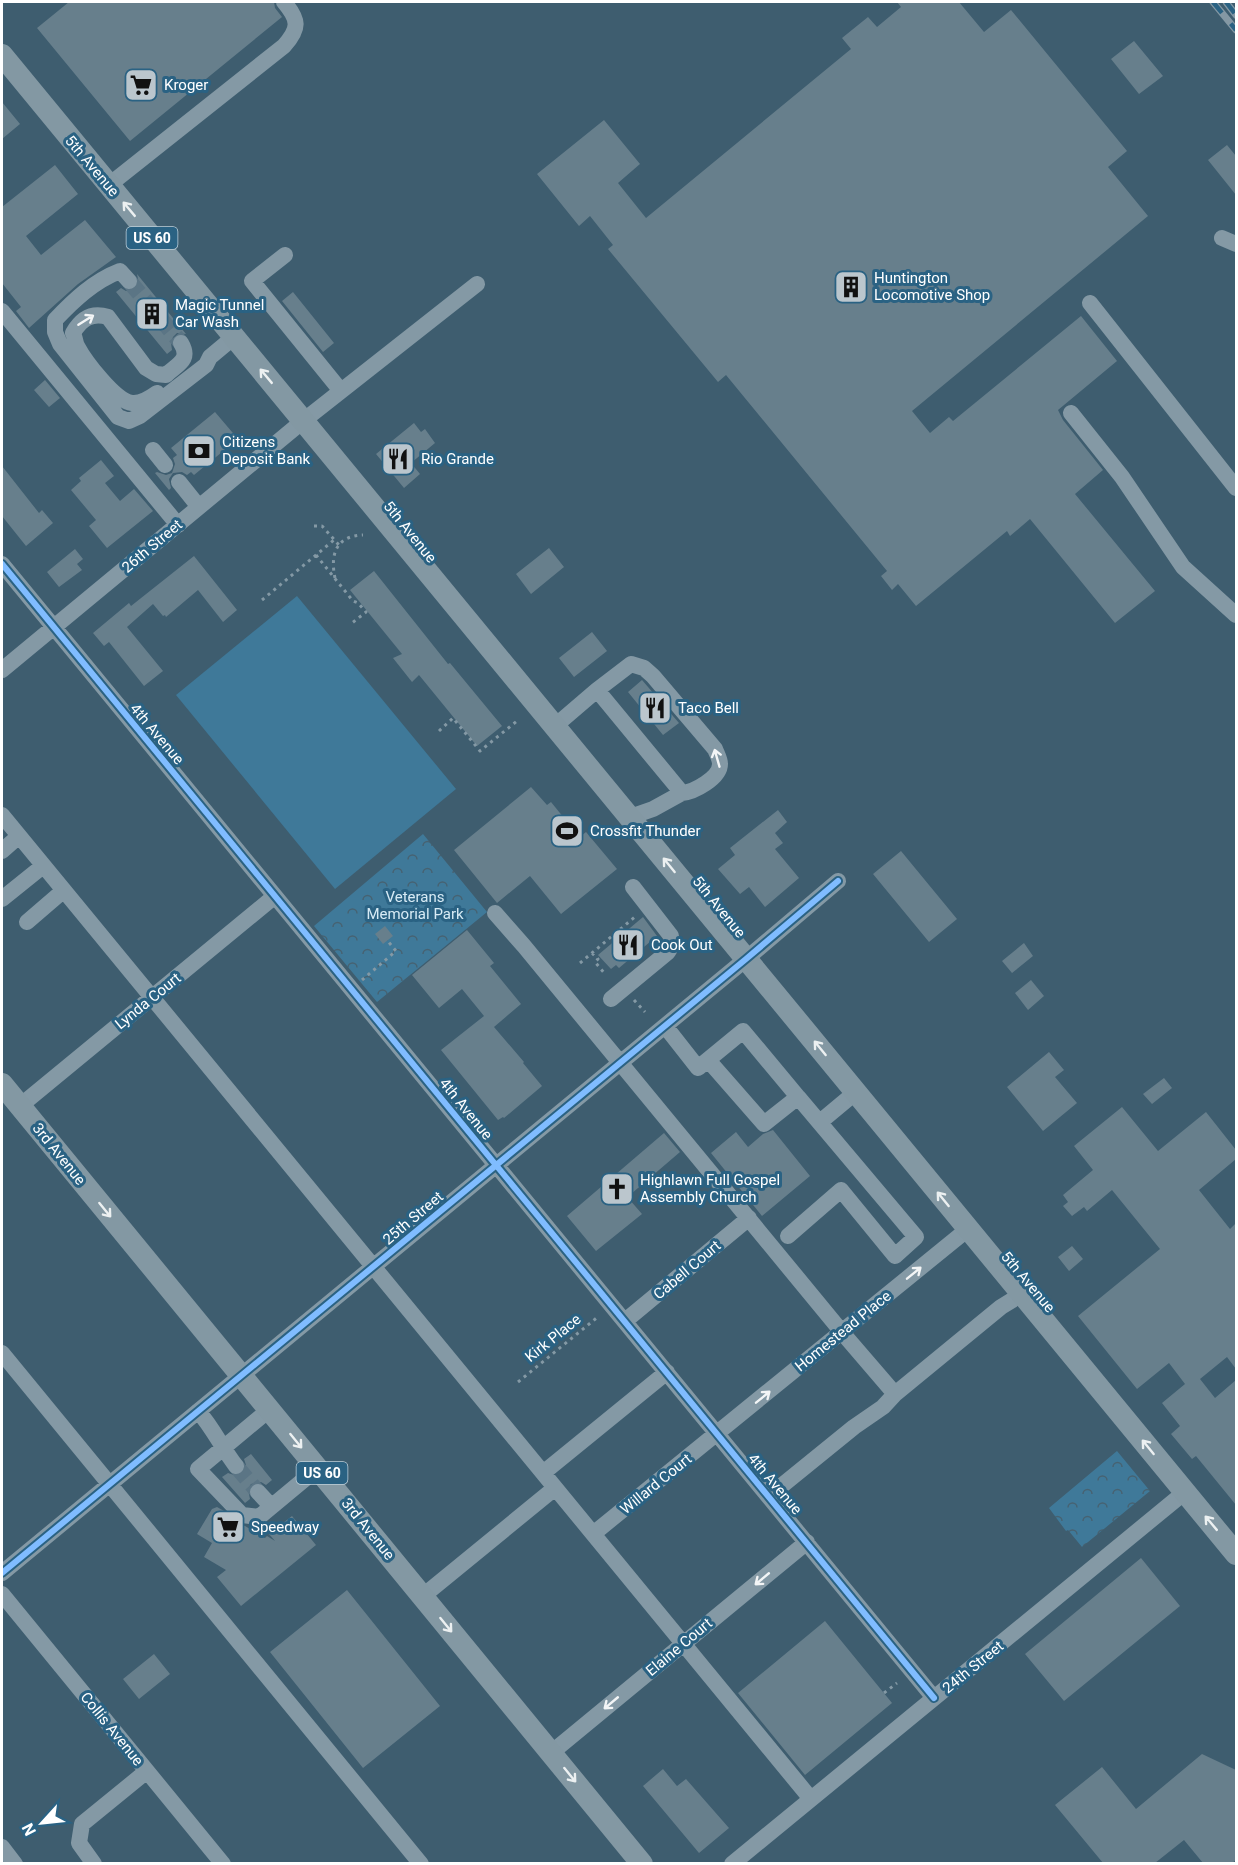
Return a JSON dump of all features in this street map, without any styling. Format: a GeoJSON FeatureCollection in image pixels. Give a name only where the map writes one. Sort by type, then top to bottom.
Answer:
{"type":"FeatureCollection","features":[{"type":"Feature","properties":{"kind":"main road","name":"5th Avenue"},"geometry":{"type":"LineString","coordinates":[[2,55],[1236,1554]]}},
{"type":"Feature","properties":{"kind":"main road","name":"3rd Avenue"},"geometry":{"type":"LineString","coordinates":[[2,1084],[642,1863]]}},
{"type":"Feature","properties":{"kind":"street"},"geometry":{"type":"LineString","coordinates":[[109,185],[284,46],[293,36],[296,22],[295,15],[284,2]]}},
{"type":"Feature","properties":{"kind":"street"},"geometry":{"type":"LineString","coordinates":[[285,255],[252,281],[341,391]]}},
{"type":"Feature","properties":{"kind":"street"},"geometry":{"type":"LineString","coordinates":[[129,281],[120,271],[105,277],[89,288],[56,320],[55,332],[60,344],[118,417],[129,421],[140,416],[206,365],[210,357],[234,337]]}},
{"type":"Feature","properties":{"kind":"street","name":"26th Street"},"geometry":{"type":"LineString","coordinates":[[2,670],[303,421],[477,284]]}},
{"type":"Feature","properties":{"kind":"street"},"geometry":{"type":"LineString","coordinates":[[1090,303],[1236,488]]}},
{"type":"Feature","properties":{"kind":"street"},"geometry":{"type":"LineString","coordinates":[[2,311],[177,525]]}},
{"type":"Feature","properties":{"kind":"street"},"geometry":{"type":"LineString","coordinates":[[181,343],[186,351],[185,356],[166,375],[156,374],[146,368],[108,317],[100,314],[92,315],[77,326],[73,333],[77,345],[111,391],[122,400],[133,403],[155,395],[202,359],[210,357]]}},
{"type":"Feature","properties":{"kind":"street"},"geometry":{"type":"LineString","coordinates":[[1071,413],[1122,477],[1183,567],[1236,615]]}},
{"type":"Feature","properties":{"kind":"street"},"geometry":{"type":"LineString","coordinates":[[153,450],[165,465]]}},
{"type":"Feature","properties":{"kind":"street"},"geometry":{"type":"LineString","coordinates":[[179,482],[199,507]]}},
{"type":"Feature","properties":{"kind":"street","name":"4th Avenue"},"geometry":{"type":"LineString","coordinates":[[2,564],[934,1698]]}},
{"type":"Feature","properties":{"kind":"street"},"geometry":{"type":"LineString","coordinates":[[555,726],[631,664],[644,668],[653,676],[715,749],[720,760],[720,767],[714,776],[700,788],[690,793],[682,793],[653,809],[630,817]]}},
{"type":"Feature","properties":{"kind":"street"},"geometry":{"type":"LineString","coordinates":[[597,690],[682,793]]}},
{"type":"Feature","properties":{"kind":"street"},"geometry":{"type":"LineString","coordinates":[[2,815],[811,1799]]}},
{"type":"Feature","properties":{"kind":"street"},"geometry":{"type":"LineString","coordinates":[[2,851],[19,836]]}},
{"type":"Feature","properties":{"kind":"street"},"geometry":{"type":"LineString","coordinates":[[2,899],[43,866]]}},
{"type":"Feature","properties":{"kind":"street","name":"25th Street"},"geometry":{"type":"LineString","coordinates":[[2,1573],[746,959],[838,880]]}},
{"type":"Feature","properties":{"kind":"street"},"geometry":{"type":"LineString","coordinates":[[611,999],[668,952],[671,947],[671,936],[633,887]]}},
{"type":"Feature","properties":{"kind":"street"},"geometry":{"type":"LineString","coordinates":[[27,922],[63,891]]}},
{"type":"Feature","properties":{"kind":"street","name":"Lynda Court"},"geometry":{"type":"LineString","coordinates":[[20,1106],[275,896]]}},
{"type":"Feature","properties":{"kind":"street"},"geometry":{"type":"LineString","coordinates":[[495,914],[896,1394]]}},
{"type":"Feature","properties":{"kind":"street"},"geometry":{"type":"LineString","coordinates":[[665,1026],[698,1068],[743,1031],[916,1237],[895,1256],[841,1190]]}},
{"type":"Feature","properties":{"kind":"street"},"geometry":{"type":"LineString","coordinates":[[708,1060],[764,1124],[798,1096]]}},
{"type":"Feature","properties":{"kind":"street"},"geometry":{"type":"LineString","coordinates":[[820,1122],[855,1092]]}},
{"type":"Feature","properties":{"kind":"street"},"geometry":{"type":"LineString","coordinates":[[788,1236],[862,1172]]}},
{"type":"Feature","properties":{"kind":"street","name":"Cabell Court"},"geometry":{"type":"LineString","coordinates":[[625,1321],[749,1218]]}},
{"type":"Feature","properties":{"kind":"street","name":"Homestead Place"},"geometry":{"type":"LineString","coordinates":[[718,1434],[968,1229]]}},
{"type":"Feature","properties":{"kind":"street"},"geometry":{"type":"LineString","coordinates":[[769,1496],[854,1427],[883,1407],[1001,1307],[1022,1294]]}},
{"type":"Feature","properties":{"kind":"street"},"geometry":{"type":"LineString","coordinates":[[2,1353],[421,1863]]}},
{"type":"Feature","properties":{"kind":"street"},"geometry":{"type":"LineString","coordinates":[[543,1473],[667,1372]]}},
{"type":"Feature","properties":{"kind":"street"},"geometry":{"type":"LineString","coordinates":[[270,1409],[198,1469],[242,1515],[259,1517],[318,1468]]}},
{"type":"Feature","properties":{"kind":"street"},"geometry":{"type":"LineString","coordinates":[[198,1411],[236,1466]]}},
{"type":"Feature","properties":{"kind":"street","name":"Willard Court"},"geometry":{"type":"LineString","coordinates":[[593,1534],[718,1434]]}},
{"type":"Feature","properties":{"kind":"street"},"geometry":{"type":"LineString","coordinates":[[423,1596],[555,1488]]}},
{"type":"Feature","properties":{"kind":"street"},"geometry":{"type":"LineString","coordinates":[[258,1492],[271,1506]]}},
{"type":"Feature","properties":{"kind":"street","name":"24th Street"},"geometry":{"type":"LineString","coordinates":[[732,1863],[1185,1492]]}},
{"type":"Feature","properties":{"kind":"street","name":"Elaine Court"},"geometry":{"type":"LineString","coordinates":[[551,1753],[807,1542]]}},
{"type":"Feature","properties":{"kind":"street","name":"Collis Avenue"},"geometry":{"type":"LineString","coordinates":[[2,1594],[223,1863]]}},
{"type":"Feature","properties":{"kind":"street"},"geometry":{"type":"LineString","coordinates":[[94,1863],[79,1843],[82,1824],[147,1771]]}},
{"type":"Feature","properties":{"kind":"street"},"geometry":{"type":"LineString","coordinates":[[2,1847],[15,1863]]}},
{"type":"Feature","properties":{"kind":"path"},"geometry":{"type":"LineString","coordinates":[[314,526],[322,526],[339,546]]}},
{"type":"Feature","properties":{"kind":"path"},"geometry":{"type":"LineString","coordinates":[[335,578],[332,562],[334,553],[345,540],[352,536],[363,535]]}},
{"type":"Feature","properties":{"kind":"path"},"geometry":{"type":"LineString","coordinates":[[262,600],[334,540]]}},
{"type":"Feature","properties":{"kind":"path"},"geometry":{"type":"LineString","coordinates":[[316,555],[353,601],[366,612],[352,623]]}},
{"type":"Feature","properties":{"kind":"path"},"geometry":{"type":"LineString","coordinates":[[439,730],[453,718],[480,751],[516,721]]}},
{"type":"Feature","properties":{"kind":"path"},"geometry":{"type":"LineString","coordinates":[[580,963],[642,912]]}},
{"type":"Feature","properties":{"kind":"path"},"geometry":{"type":"LineString","coordinates":[[360,982],[396,951],[387,940]]}},
{"type":"Feature","properties":{"kind":"path"},"geometry":{"type":"LineString","coordinates":[[592,953],[598,959],[595,962],[605,974]]}},
{"type":"Feature","properties":{"kind":"path"},"geometry":{"type":"LineString","coordinates":[[630,996],[645,1012]]}},
{"type":"Feature","properties":{"kind":"path"},"geometry":{"type":"LineString","coordinates":[[884,1693],[897,1683]]}},
{"type":"Feature","properties":{"kind":"green space"},"geometry":{"type":"Polygon","coordinates":[[[297,596],[456,789],[335,889],[176,695],[297,596]]]}},
{"type":"Feature","properties":{"kind":"green space","name":"Veterans Memorial Park"},"geometry":{"type":"Polygon","coordinates":[[[423,834],[487,912],[377,1002],[314,926],[423,834]]]}},
{"type":"Feature","properties":{"kind":"green space"},"geometry":{"type":"Polygon","coordinates":[[[1117,1451],[1150,1491],[1082,1547],[1068,1530],[1066,1531],[1049,1508],[1117,1451]]]}},
{"type":"Feature","properties":{"kind":"building","name":"Kroger"},"geometry":{"type":"Polygon","coordinates":[[[69,2],[274,2],[275,8],[282,17],[130,141],[37,28],[69,2]]]}},
{"type":"Feature","properties":{"kind":"building","name":"Huntington Locomotive Shop"},"geometry":{"type":"Polygon","coordinates":[[[897,2],[959,2],[984,32],[1011,10],[1127,151],[1108,167],[1148,216],[912,411],[930,433],[949,417],[953,421],[1081,316],[1117,361],[1058,410],[1063,420],[1103,470],[1075,494],[1155,591],[1115,623],[1030,519],[1010,536],[1007,531],[916,606],[898,584],[892,590],[881,576],[887,571],[726,375],[718,382],[608,249],[613,245],[590,216],[579,226],[537,174],[604,120],[640,164],[618,183],[646,218],[851,49],[842,38],[868,17],[877,27],[901,7],[897,2]]]}},
{"type":"Feature","properties":{"kind":"building"},"geometry":{"type":"Polygon","coordinates":[[[1134,41],[1163,76],[1139,94],[1111,59],[1134,41]]]}},
{"type":"Feature","properties":{"kind":"building"},"geometry":{"type":"Polygon","coordinates":[[[2,102],[20,124],[2,139],[2,102]]]}},
{"type":"Feature","properties":{"kind":"building"},"geometry":{"type":"Polygon","coordinates":[[[1227,145],[1236,156],[1236,195],[1208,160],[1227,145]]]}},
{"type":"Feature","properties":{"kind":"building"},"geometry":{"type":"Polygon","coordinates":[[[55,165],[78,194],[26,236],[41,255],[85,220],[116,257],[78,284],[29,328],[16,311],[21,307],[2,283],[2,207],[55,165]]]}},
{"type":"Feature","properties":{"kind":"building","name":"Magic Tunnel Car Wash"},"geometry":{"type":"Polygon","coordinates":[[[137,274],[186,334],[177,333],[173,337],[172,350],[167,354],[116,292],[121,288],[126,291],[136,289],[139,284],[137,274]]]}},
{"type":"Feature","properties":{"kind":"building"},"geometry":{"type":"Polygon","coordinates":[[[293,292],[334,343],[323,352],[282,301],[293,292]]]}},
{"type":"Feature","properties":{"kind":"building"},"geometry":{"type":"Polygon","coordinates":[[[45,380],[60,398],[49,407],[34,390],[45,380]]]}},
{"type":"Feature","properties":{"kind":"building","name":"Citizens Deposit Bank"},"geometry":{"type":"Polygon","coordinates":[[[215,412],[238,439],[194,475],[191,472],[187,475],[182,472],[173,473],[169,479],[171,488],[169,490],[155,473],[166,475],[172,473],[175,464],[173,458],[177,455],[171,448],[215,412]]]}},
{"type":"Feature","properties":{"kind":"building","name":"Rio Grande"},"geometry":{"type":"Polygon","coordinates":[[[414,423],[421,432],[425,429],[435,443],[411,463],[420,474],[404,488],[376,454],[414,423]]]}},
{"type":"Feature","properties":{"kind":"building"},"geometry":{"type":"Polygon","coordinates":[[[101,460],[114,476],[105,483],[120,501],[134,489],[153,511],[107,548],[89,526],[96,520],[71,490],[81,481],[79,478],[101,460]]]}},
{"type":"Feature","properties":{"kind":"building"},"geometry":{"type":"Polygon","coordinates":[[[2,466],[39,513],[42,510],[53,523],[26,546],[2,516],[2,466]]]}},
{"type":"Feature","properties":{"kind":"building"},"geometry":{"type":"Polygon","coordinates":[[[549,548],[564,567],[531,594],[516,574],[549,548]]]}},
{"type":"Feature","properties":{"kind":"building"},"geometry":{"type":"Polygon","coordinates":[[[75,549],[83,559],[77,564],[82,570],[59,587],[47,572],[75,549]]]}},
{"type":"Feature","properties":{"kind":"building"},"geometry":{"type":"Polygon","coordinates":[[[194,556],[237,610],[223,622],[198,590],[166,617],[153,604],[127,627],[163,671],[144,686],[109,642],[104,646],[93,633],[129,603],[131,606],[194,556]]]}},
{"type":"Feature","properties":{"kind":"building"},"geometry":{"type":"Polygon","coordinates":[[[374,571],[448,664],[450,663],[502,726],[477,746],[419,675],[412,682],[393,658],[402,654],[350,590],[374,571]]]}},
{"type":"Feature","properties":{"kind":"building"},"geometry":{"type":"Polygon","coordinates":[[[592,632],[607,651],[574,677],[559,658],[592,632]]]}},
{"type":"Feature","properties":{"kind":"building","name":"Taco Bell"},"geometry":{"type":"Polygon","coordinates":[[[642,680],[679,723],[663,735],[628,692],[642,680]]]}},
{"type":"Feature","properties":{"kind":"building"},"geometry":{"type":"Polygon","coordinates":[[[531,787],[547,805],[551,802],[564,818],[560,822],[575,841],[586,832],[617,869],[561,914],[530,876],[497,903],[454,850],[531,787]]]}},
{"type":"Feature","properties":{"kind":"building"},"geometry":{"type":"Polygon","coordinates":[[[778,810],[787,822],[775,833],[783,843],[775,849],[799,878],[765,907],[749,887],[740,894],[718,869],[735,855],[730,848],[778,810]]]}},
{"type":"Feature","properties":{"kind":"building"},"geometry":{"type":"Polygon","coordinates":[[[901,851],[957,919],[929,942],[873,874],[901,851]]]}},
{"type":"Feature","properties":{"kind":"building","name":"Cook Out"},"geometry":{"type":"Polygon","coordinates":[[[643,917],[657,936],[619,968],[616,965],[611,969],[598,955],[643,917]]]}},
{"type":"Feature","properties":{"kind":"building"},"geometry":{"type":"Polygon","coordinates":[[[385,926],[393,936],[383,944],[375,934],[385,926]]]}},
{"type":"Feature","properties":{"kind":"building"},"geometry":{"type":"Polygon","coordinates":[[[467,930],[494,963],[490,966],[521,1004],[494,1027],[542,1086],[504,1118],[498,1120],[441,1050],[484,1016],[462,989],[439,1008],[412,975],[467,930]]]}},
{"type":"Feature","properties":{"kind":"building"},"geometry":{"type":"Polygon","coordinates":[[[1024,943],[1033,956],[1012,973],[1002,961],[1024,943]]]}},
{"type":"Feature","properties":{"kind":"building"},"geometry":{"type":"Polygon","coordinates":[[[1031,980],[1044,996],[1028,1010],[1015,993],[1031,980]]]}},
{"type":"Feature","properties":{"kind":"building"},"geometry":{"type":"Polygon","coordinates":[[[1049,1052],[1064,1070],[1055,1077],[1077,1103],[1043,1131],[1007,1087],[1049,1052]]]}},
{"type":"Feature","properties":{"kind":"building"},"geometry":{"type":"Polygon","coordinates":[[[1164,1078],[1172,1088],[1152,1104],[1143,1094],[1164,1078]]]}},
{"type":"Feature","properties":{"kind":"building"},"geometry":{"type":"Polygon","coordinates":[[[1122,1107],[1158,1151],[1206,1112],[1236,1150],[1236,1159],[1199,1190],[1230,1229],[1236,1223],[1236,1369],[1227,1357],[1200,1379],[1215,1398],[1236,1380],[1236,1505],[1196,1456],[1192,1459],[1171,1434],[1180,1426],[1162,1403],[1185,1384],[1169,1363],[1137,1389],[1078,1316],[1160,1249],[1112,1190],[1087,1211],[1084,1207],[1072,1216],[1063,1206],[1068,1202],[1063,1195],[1093,1170],[1074,1146],[1122,1107]]]}},
{"type":"Feature","properties":{"kind":"building"},"geometry":{"type":"Polygon","coordinates":[[[773,1130],[810,1176],[762,1216],[711,1153],[736,1132],[748,1147],[763,1134],[773,1130]]]}},
{"type":"Feature","properties":{"kind":"building","name":"Highlawn Full Gospel Assembly Church"},"geometry":{"type":"Polygon","coordinates":[[[664,1133],[680,1152],[631,1194],[629,1199],[642,1214],[596,1251],[567,1216],[664,1133]]]}},
{"type":"Feature","properties":{"kind":"building"},"geometry":{"type":"Polygon","coordinates":[[[1072,1246],[1083,1259],[1069,1271],[1058,1257],[1072,1246]]]}},
{"type":"Feature","properties":{"kind":"building"},"geometry":{"type":"Polygon","coordinates":[[[251,1454],[272,1480],[266,1485],[261,1482],[251,1484],[248,1489],[250,1499],[245,1503],[222,1477],[228,1473],[237,1476],[243,1474],[246,1465],[244,1459],[251,1454]]]}},
{"type":"Feature","properties":{"kind":"building"},"geometry":{"type":"Polygon","coordinates":[[[217,1507],[235,1523],[275,1541],[269,1534],[292,1516],[316,1545],[241,1606],[217,1577],[226,1570],[204,1557],[212,1543],[197,1534],[212,1509],[217,1507]]]}},
{"type":"Feature","properties":{"kind":"building"},"geometry":{"type":"Polygon","coordinates":[[[1141,1558],[1180,1606],[1064,1701],[1025,1654],[1141,1558]]]}},
{"type":"Feature","properties":{"kind":"building"},"geometry":{"type":"Polygon","coordinates":[[[347,1590],[440,1706],[363,1768],[270,1652],[347,1590]]]}},
{"type":"Feature","properties":{"kind":"building"},"geometry":{"type":"Polygon","coordinates":[[[825,1621],[892,1703],[805,1775],[738,1693],[825,1621]]]}},
{"type":"Feature","properties":{"kind":"building"},"geometry":{"type":"Polygon","coordinates":[[[154,1654],[170,1674],[139,1699],[123,1679],[154,1654]]]}},
{"type":"Feature","properties":{"kind":"building"},"geometry":{"type":"Polygon","coordinates":[[[1202,1754],[1236,1770],[1236,1860],[1232,1863],[1203,1863],[1184,1840],[1155,1863],[1103,1863],[1055,1805],[1102,1767],[1136,1809],[1202,1754]]]}},
{"type":"Feature","properties":{"kind":"building"},"geometry":{"type":"Polygon","coordinates":[[[663,1769],[677,1786],[686,1779],[729,1828],[699,1853],[643,1786],[663,1769]]]}},
{"type":"Feature","properties":{"kind":"tunnel"},"geometry":{"type":"LineString","coordinates":[[129,281],[181,343]]}},
{"type":"Feature","properties":{"kind":"tunnel"},"geometry":{"type":"LineString","coordinates":[[236,1466],[258,1492]]}},
{"type":"Feature","properties":{"kind":"railway"},"geometry":{"type":"LineString","coordinates":[[1213,2],[1236,30]]}},
{"type":"Feature","properties":{"kind":"railway"},"geometry":{"type":"LineString","coordinates":[[1226,2],[1236,15]]}},
{"type":"Feature","properties":{"kind":"cycle path"},"geometry":{"type":"LineString","coordinates":[[2,564],[934,1698]]}},
{"type":"Feature","properties":{"kind":"cycle path"},"geometry":{"type":"LineString","coordinates":[[2,1573],[838,881]]}},
{"type":"Feature","properties":{"kind":"place","name":"Kroger"},"geometry":{"type":"Point","coordinates":[141,85]}},
{"type":"Feature","properties":{"kind":"place","name":"Huntington Locomotive Shop"},"geometry":{"type":"Point","coordinates":[851,287]}},
{"type":"Feature","properties":{"kind":"place","name":"Magic Tunnel Car Wash"},"geometry":{"type":"Point","coordinates":[152,314]}},
{"type":"Feature","properties":{"kind":"place","name":"Citizens Deposit Bank"},"geometry":{"type":"Point","coordinates":[199,451]}},
{"type":"Feature","properties":{"kind":"place","name":"Rio Grande"},"geometry":{"type":"Point","coordinates":[398,459]}},
{"type":"Feature","properties":{"kind":"place","name":"Taco Bell"},"geometry":{"type":"Point","coordinates":[655,708]}},
{"type":"Feature","properties":{"kind":"place","name":"Crossfit Thunder"},"geometry":{"type":"Point","coordinates":[567,831]}},
{"type":"Feature","properties":{"kind":"place","name":"Cook Out"},"geometry":{"type":"Point","coordinates":[628,945]}},
{"type":"Feature","properties":{"kind":"place","name":"Highlawn Full Gospel Assembly Church"},"geometry":{"type":"Point","coordinates":[617,1189]}},
{"type":"Feature","properties":{"kind":"place","name":"Speedway"},"geometry":{"type":"Point","coordinates":[228,1527]}}]}
